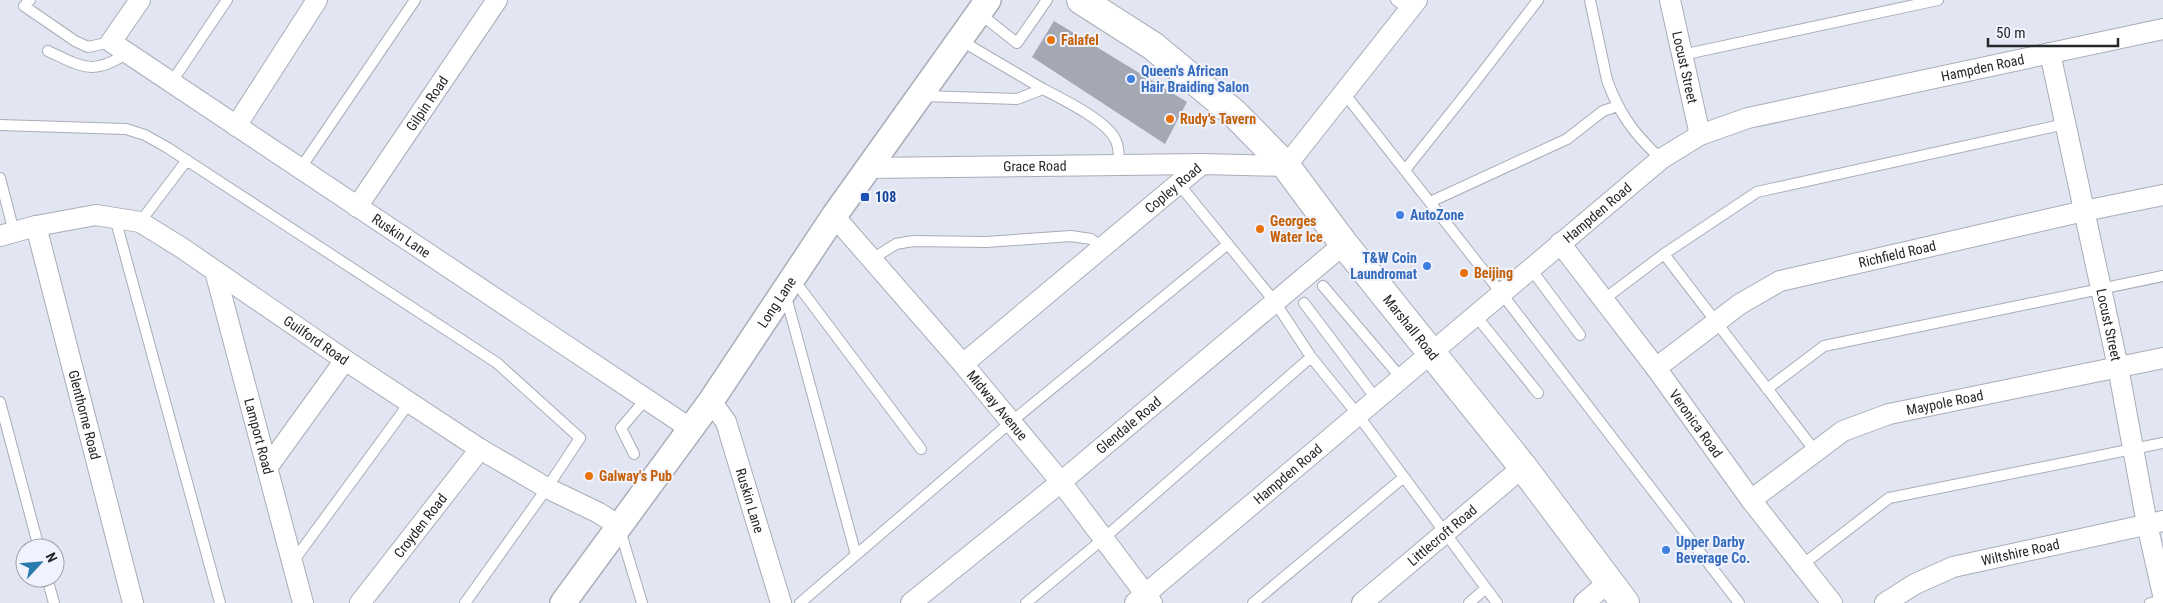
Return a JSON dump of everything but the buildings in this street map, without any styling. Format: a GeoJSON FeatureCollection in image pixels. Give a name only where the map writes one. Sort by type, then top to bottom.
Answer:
{"type":"FeatureCollection","features":[{"type":"Feature","properties":{"kind":"main road","name":"Marshall Road"},"geometry":{"type":"LineString","coordinates":[[1086,2],[1153,46],[1235,114],[1286,166],[1344,244],[1523,467],[1625,603]]}},
{"type":"Feature","properties":{"kind":"street"},"geometry":{"type":"LineString","coordinates":[[119,48],[140,0]]}},
{"type":"Feature","properties":{"kind":"street"},"geometry":{"type":"LineString","coordinates":[[236,126],[317,0]]}},
{"type":"Feature","properties":{"kind":"street","name":"Gilpin Road"},"geometry":{"type":"LineString","coordinates":[[357,207],[497,0]]}},
{"type":"Feature","properties":{"kind":"street","name":"Locust Street"},"geometry":{"type":"LineString","coordinates":[[1670,0],[1700,135]]}},
{"type":"Feature","properties":{"kind":"street"},"geometry":{"type":"LineString","coordinates":[[1286,166],[1344,93],[1407,3]]}},
{"type":"Feature","properties":{"kind":"street","name":"Long Lane"},"geometry":{"type":"LineString","coordinates":[[563,603],[711,400],[867,168],[984,7]]}},
{"type":"Feature","properties":{"kind":"street","name":"Hampden Road"},"geometry":{"type":"LineString","coordinates":[[1144,600],[1560,243],[1661,159],[1700,135],[1748,118],[2163,29]]}},
{"type":"Feature","properties":{"kind":"street","name":"Ruskin Lane"},"geometry":{"type":"LineString","coordinates":[[119,48],[690,429]]}},
{"type":"Feature","properties":{"kind":"street","name":"Locust Street"},"geometry":{"type":"LineString","coordinates":[[2050,53],[2118,367],[2133,450],[2155,522],[2163,595]]}},
{"type":"Feature","properties":{"kind":"street","name":"Copley Road"},"geometry":{"type":"LineString","coordinates":[[963,364],[1202,164],[1286,166]]}},
{"type":"Feature","properties":{"kind":"street","name":"Grace Road"},"geometry":{"type":"LineString","coordinates":[[867,168],[1202,164]]}},
{"type":"Feature","properties":{"kind":"street","name":"Richfield Road"},"geometry":{"type":"LineString","coordinates":[[1656,368],[1740,304],[1780,281],[2084,211],[2163,195]]}},
{"type":"Feature","properties":{"kind":"street","name":"Guilford Road"},"geometry":{"type":"LineString","coordinates":[[7,234],[36,226],[96,215],[140,222],[480,449],[547,488],[599,513],[619,526]]}},
{"type":"Feature","properties":{"kind":"street","name":"Midway Avenue"},"geometry":{"type":"LineString","coordinates":[[834,216],[963,364],[1061,482],[1103,539],[1144,600]]}},
{"type":"Feature","properties":{"kind":"street","name":"Glenthorne Road"},"geometry":{"type":"LineString","coordinates":[[36,226],[133,603]]}},
{"type":"Feature","properties":{"kind":"street","name":"Veronica Road"},"geometry":{"type":"LineString","coordinates":[[1560,243],[1656,368],[1751,500],[1832,603]]}},
{"type":"Feature","properties":{"kind":"street","name":"Glendale Road"},"geometry":{"type":"LineString","coordinates":[[911,603],[1061,482],[1344,244]]}},
{"type":"Feature","properties":{"kind":"street","name":"Lamport Road"},"geometry":{"type":"LineString","coordinates":[[215,271],[303,603]]}},
{"type":"Feature","properties":{"kind":"street","name":"Maypole Road"},"geometry":{"type":"LineString","coordinates":[[1751,500],[1843,431],[1889,414],[2163,358]]}},
{"type":"Feature","properties":{"kind":"street"},"geometry":{"type":"LineString","coordinates":[[267,468],[346,360]]}},
{"type":"Feature","properties":{"kind":"street","name":"Ruskin Lane"},"geometry":{"type":"LineString","coordinates":[[711,400],[726,422],[781,603]]}},
{"type":"Feature","properties":{"kind":"street","name":"Croyden Road"},"geometry":{"type":"LineString","coordinates":[[360,603],[480,449]]}},
{"type":"Feature","properties":{"kind":"street","name":"Littlecroft Road"},"geometry":{"type":"LineString","coordinates":[[1362,603],[1523,467]]}},
{"type":"Feature","properties":{"kind":"street","name":"Wiltshire Road"},"geometry":{"type":"LineString","coordinates":[[1885,603],[1915,584],[1953,567],[2155,522]]}},
{"type":"Feature","properties":{"kind":"street"},"geometry":{"type":"LineString","coordinates":[[1584,603],[1610,581]]}},
{"type":"Feature","properties":{"kind":"lane"},"geometry":{"type":"LineString","coordinates":[[30,0],[24,6],[75,41],[88,47],[119,48],[112,63],[94,67],[82,66],[48,51]]}},
{"type":"Feature","properties":{"kind":"lane"},"geometry":{"type":"LineString","coordinates":[[171,83],[227,0]]}},
{"type":"Feature","properties":{"kind":"lane"},"geometry":{"type":"LineString","coordinates":[[300,169],[415,0]]}},
{"type":"Feature","properties":{"kind":"lane"},"geometry":{"type":"LineString","coordinates":[[984,7],[1017,43],[1047,0]]}},
{"type":"Feature","properties":{"kind":"lane"},"geometry":{"type":"LineString","coordinates":[[1405,170],[1538,0]]}},
{"type":"Feature","properties":{"kind":"lane"},"geometry":{"type":"LineString","coordinates":[[1590,0],[1607,80],[1618,106],[1638,138],[1661,159]]}},
{"type":"Feature","properties":{"kind":"lane"},"geometry":{"type":"LineString","coordinates":[[1682,54],[1938,0]]}},
{"type":"Feature","properties":{"kind":"lane"},"geometry":{"type":"LineString","coordinates":[[960,39],[1043,89],[1079,108],[1104,127],[1116,141],[1120,165]]}},
{"type":"Feature","properties":{"kind":"lane"},"geometry":{"type":"LineString","coordinates":[[919,95],[1017,99],[1043,89]]}},
{"type":"Feature","properties":{"kind":"lane"},"geometry":{"type":"LineString","coordinates":[[1344,93],[1502,294],[1739,603]]}},
{"type":"Feature","properties":{"kind":"lane"},"geometry":{"type":"LineString","coordinates":[[1430,202],[1567,139],[1603,111],[1618,106]]}},
{"type":"Feature","properties":{"kind":"lane"},"geometry":{"type":"LineString","coordinates":[[1603,300],[1664,254],[1757,192],[2065,124]]}},
{"type":"Feature","properties":{"kind":"lane"},"geometry":{"type":"LineString","coordinates":[[0,125],[126,129],[145,135],[187,160],[497,364],[580,438],[547,488],[465,603]]}},
{"type":"Feature","properties":{"kind":"lane"},"geometry":{"type":"LineString","coordinates":[[140,222],[187,160]]}},
{"type":"Feature","properties":{"kind":"lane"},"geometry":{"type":"LineString","coordinates":[[0,178],[7,234]]}},
{"type":"Feature","properties":{"kind":"lane"},"geometry":{"type":"LineString","coordinates":[[1178,183],[1275,302],[1311,357],[1358,415],[1497,603]]}},
{"type":"Feature","properties":{"kind":"lane"},"geometry":{"type":"LineString","coordinates":[[115,218],[220,603]]}},
{"type":"Feature","properties":{"kind":"lane"},"geometry":{"type":"LineString","coordinates":[[872,260],[896,244],[913,240],[986,242],[1071,236],[1091,238],[1102,247]]}},
{"type":"Feature","properties":{"kind":"lane"},"geometry":{"type":"LineString","coordinates":[[800,603],[1011,422],[1228,244]]}},
{"type":"Feature","properties":{"kind":"lane"},"geometry":{"type":"LineString","coordinates":[[1664,254],[1815,451]]}},
{"type":"Feature","properties":{"kind":"lane"},"geometry":{"type":"LineString","coordinates":[[1530,269],[1580,335]]}},
{"type":"Feature","properties":{"kind":"lane"},"geometry":{"type":"LineString","coordinates":[[1767,389],[1824,346],[2163,276]]}},
{"type":"Feature","properties":{"kind":"lane"},"geometry":{"type":"LineString","coordinates":[[789,285],[921,448]]}},
{"type":"Feature","properties":{"kind":"lane"},"geometry":{"type":"LineString","coordinates":[[789,285],[856,556]]}},
{"type":"Feature","properties":{"kind":"lane"},"geometry":{"type":"LineString","coordinates":[[1323,286],[1402,378]]}},
{"type":"Feature","properties":{"kind":"lane"},"geometry":{"type":"LineString","coordinates":[[1304,303],[1377,400]]}},
{"type":"Feature","properties":{"kind":"lane"},"geometry":{"type":"LineString","coordinates":[[1476,316],[1538,393]]}},
{"type":"Feature","properties":{"kind":"lane"},"geometry":{"type":"LineString","coordinates":[[1026,603],[1103,539],[1311,357]]}},
{"type":"Feature","properties":{"kind":"lane"},"geometry":{"type":"LineString","coordinates":[[634,454],[621,428],[646,399]]}},
{"type":"Feature","properties":{"kind":"lane"},"geometry":{"type":"LineString","coordinates":[[0,402],[36,538]]}},
{"type":"Feature","properties":{"kind":"lane"},"geometry":{"type":"LineString","coordinates":[[292,563],[410,402]]}},
{"type":"Feature","properties":{"kind":"lane"},"geometry":{"type":"LineString","coordinates":[[1802,565],[1889,498],[2163,443]]}},
{"type":"Feature","properties":{"kind":"lane"},"geometry":{"type":"LineString","coordinates":[[1253,603],[1404,477]]}},
{"type":"Feature","properties":{"kind":"lane"},"geometry":{"type":"LineString","coordinates":[[619,526],[642,603]]}},
{"type":"Feature","properties":{"kind":"lane"},"geometry":{"type":"LineString","coordinates":[[50,588],[54,603]]}},
{"type":"Feature","properties":{"kind":"lane"},"geometry":{"type":"LineString","coordinates":[[1469,603],[1486,588]]}},
{"type":"Feature","properties":{"kind":"lane"},"geometry":{"type":"LineString","coordinates":[[2150,603],[2163,600]]}},
{"type":"Feature","properties":{"kind":"place","name":"Falafel"},"geometry":{"type":"Point","coordinates":[1051,40]}},
{"type":"Feature","properties":{"kind":"place","name":"Queen's African Hair Braiding Salon"},"geometry":{"type":"Point","coordinates":[1131,79]}},
{"type":"Feature","properties":{"kind":"place","name":"Rudy's Tavern"},"geometry":{"type":"Point","coordinates":[1170,119]}},
{"type":"Feature","properties":{"kind":"place","name":"108"},"geometry":{"type":"Point","coordinates":[865,197]}},
{"type":"Feature","properties":{"kind":"place","name":"AutoZone"},"geometry":{"type":"Point","coordinates":[1400,215]}},
{"type":"Feature","properties":{"kind":"place","name":"Georges Water Ice"},"geometry":{"type":"Point","coordinates":[1260,229]}},
{"type":"Feature","properties":{"kind":"place","name":"T&W Coin Laundromat"},"geometry":{"type":"Point","coordinates":[1427,266]}},
{"type":"Feature","properties":{"kind":"place","name":"Beijing"},"geometry":{"type":"Point","coordinates":[1464,273]}},
{"type":"Feature","properties":{"kind":"place","name":"Galway's Pub"},"geometry":{"type":"Point","coordinates":[589,476]}},
{"type":"Feature","properties":{"kind":"place","name":"Upper Darby Beverage Co."},"geometry":{"type":"Point","coordinates":[1666,550]}}]}
